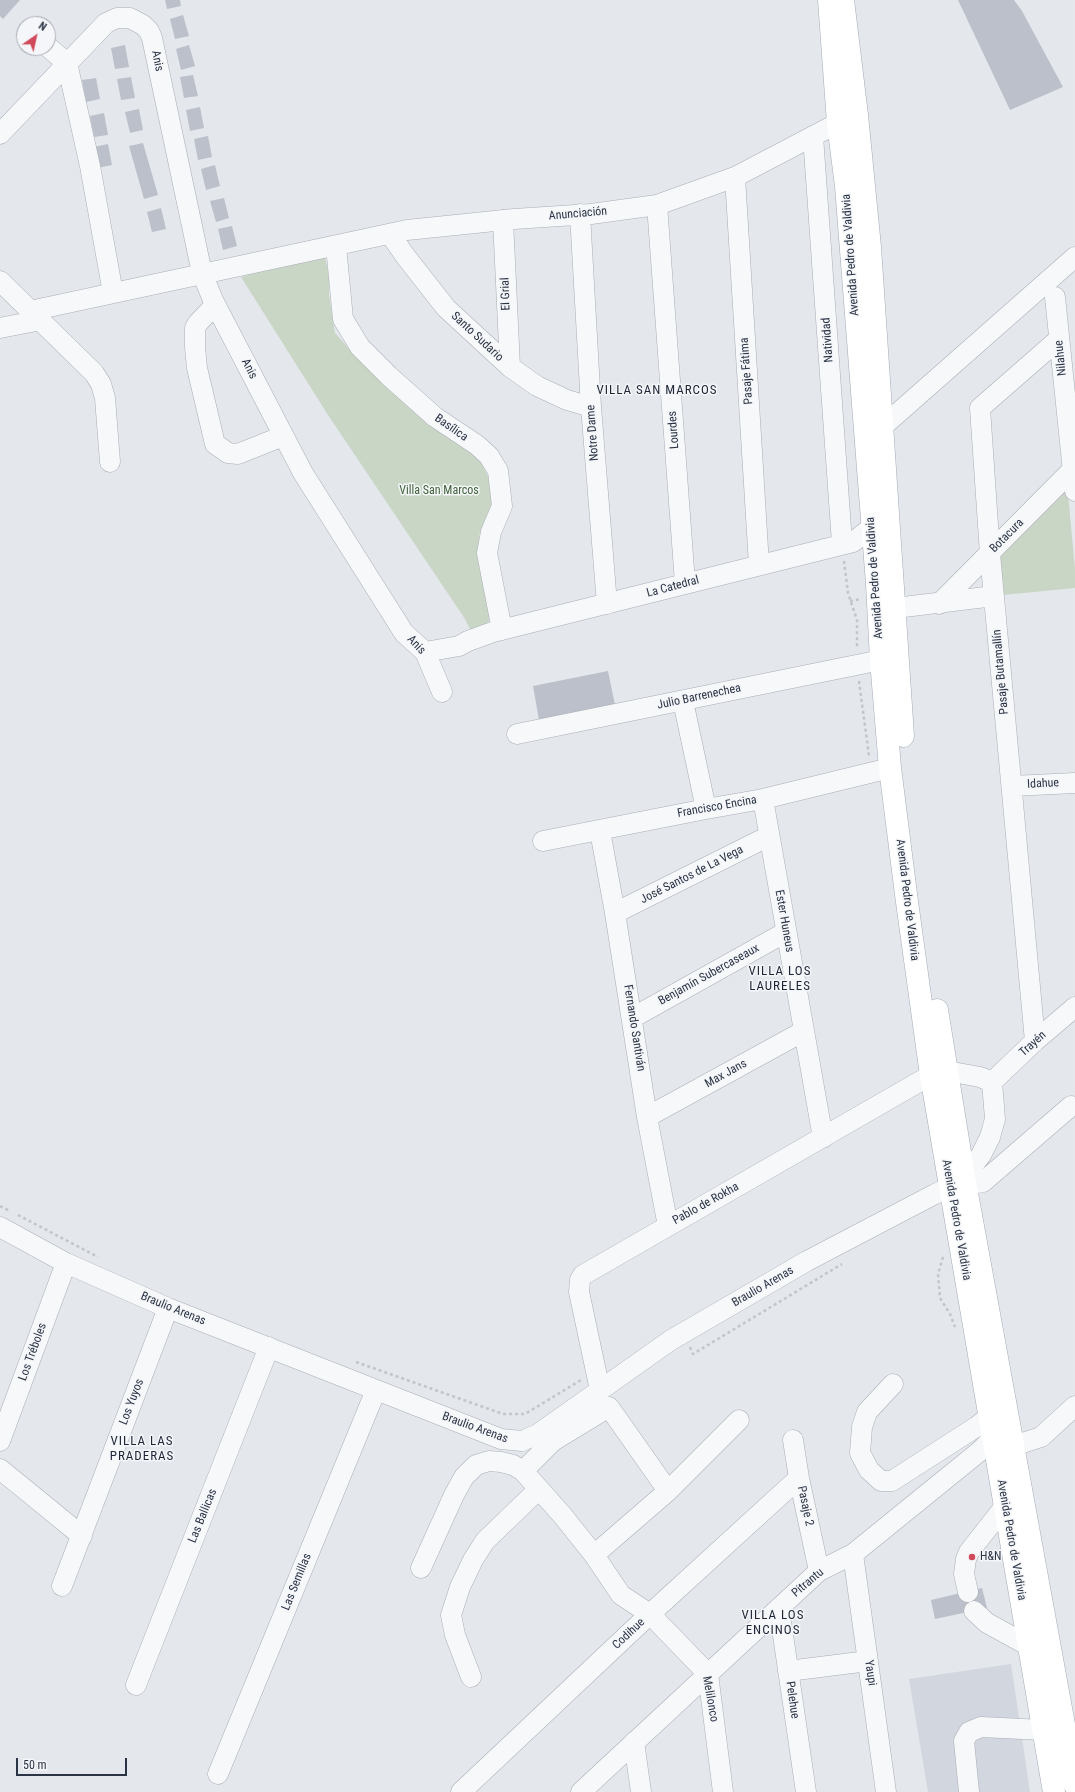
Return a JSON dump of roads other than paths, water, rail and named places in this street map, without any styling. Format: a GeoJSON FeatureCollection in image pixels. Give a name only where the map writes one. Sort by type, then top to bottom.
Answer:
{"type":"FeatureCollection","features":[{"type":"Feature","properties":{"kind":"main road","name":"Avenida Pedro de Valdivia"},"geometry":{"type":"LineString","coordinates":[[828,0],[847,119],[870,247],[882,427],[886,609],[881,660],[890,768],[939,1073],[960,1183],[1004,1442],[1075,1785]]}},
{"type":"Feature","properties":{"kind":"main road","name":"Avenida Pedro de Valdivia"},"geometry":{"type":"LineString","coordinates":[[843,0],[847,119],[846,186],[874,551],[886,609],[898,685],[910,815],[932,986],[939,1073]]}},
{"type":"Feature","properties":{"kind":"main road","name":"Avenida Pedro de Valdivia"},"geometry":{"type":"LineString","coordinates":[[960,1183],[990,1416],[1004,1442],[1005,1506],[1054,1792]]}},
{"type":"Feature","properties":{"kind":"street","name":"Anis"},"geometry":{"type":"LineString","coordinates":[[67,63],[106,23],[117,18],[130,18],[143,25],[152,38],[202,273],[215,305],[303,473],[404,633],[425,652],[442,692]]}},
{"type":"Feature","properties":{"kind":"street"},"geometry":{"type":"LineString","coordinates":[[56,54],[67,63],[90,166],[112,293]]}},
{"type":"Feature","properties":{"kind":"street"},"geometry":{"type":"LineString","coordinates":[[0,134],[67,63]]}},
{"type":"Feature","properties":{"kind":"street","name":"Anunciación"},"geometry":{"type":"LineString","coordinates":[[0,328],[36,315],[112,293],[283,255],[336,246],[407,230],[580,214],[657,205],[734,177],[847,119]]}},
{"type":"Feature","properties":{"kind":"street","name":"Natividad"},"geometry":{"type":"LineString","coordinates":[[813,136],[847,543]]}},
{"type":"Feature","properties":{"kind":"street","name":"Pasaje Fátima"},"geometry":{"type":"LineString","coordinates":[[734,177],[759,565]]}},
{"type":"Feature","properties":{"kind":"street","name":"Lourdes"},"geometry":{"type":"LineString","coordinates":[[657,205],[685,583]]}},
{"type":"Feature","properties":{"kind":"street","name":"Notre Dame"},"geometry":{"type":"LineString","coordinates":[[580,214],[591,407],[606,604]]}},
{"type":"Feature","properties":{"kind":"street","name":"El Grial"},"geometry":{"type":"LineString","coordinates":[[503,220],[510,366]]}},
{"type":"Feature","properties":{"kind":"street","name":"Santo Sudario"},"geometry":{"type":"LineString","coordinates":[[390,234],[446,308],[510,366],[537,386],[567,400],[591,407]]}},
{"type":"Feature","properties":{"kind":"street","name":"Basílica"},"geometry":{"type":"LineString","coordinates":[[336,246],[343,320],[360,347],[388,376],[435,417],[477,445],[489,456],[498,471],[502,506],[491,532],[487,553],[498,631]]}},
{"type":"Feature","properties":{"kind":"street"},"geometry":{"type":"LineString","coordinates":[[882,427],[1075,257]]}},
{"type":"Feature","properties":{"kind":"street"},"geometry":{"type":"LineString","coordinates":[[0,281],[94,373],[101,384],[105,398],[110,462]]}},
{"type":"Feature","properties":{"kind":"street","name":"Nilahue"},"geometry":{"type":"LineString","coordinates":[[1055,297],[1065,345],[1075,491]]}},
{"type":"Feature","properties":{"kind":"street"},"geometry":{"type":"LineString","coordinates":[[215,305],[198,323],[196,328],[195,347],[197,368],[215,444],[228,453],[238,454],[283,436]]}},
{"type":"Feature","properties":{"kind":"street","name":"Pasaje Butamallín"},"geometry":{"type":"LineString","coordinates":[[1036,1041],[990,554],[980,408],[1065,345]]}},
{"type":"Feature","properties":{"kind":"street","name":"Botacura"},"geometry":{"type":"LineString","coordinates":[[939,604],[1074,468]]}},
{"type":"Feature","properties":{"kind":"street","name":"La Catedral"},"geometry":{"type":"LineString","coordinates":[[425,652],[459,646],[468,641],[498,631],[847,543],[872,527]]}},
{"type":"Feature","properties":{"kind":"street"},"geometry":{"type":"LineString","coordinates":[[847,543],[874,551]]}},
{"type":"Feature","properties":{"kind":"street"},"geometry":{"type":"LineString","coordinates":[[886,609],[939,604],[994,596]]}},
{"type":"Feature","properties":{"kind":"street","name":"Julio Barrenechea"},"geometry":{"type":"LineString","coordinates":[[517,734],[881,660]]}},
{"type":"Feature","properties":{"kind":"street"},"geometry":{"type":"LineString","coordinates":[[683,701],[706,809]]}},
{"type":"Feature","properties":{"kind":"street","name":"Francisco Encina"},"geometry":{"type":"LineString","coordinates":[[543,841],[763,799],[890,768]]}},
{"type":"Feature","properties":{"kind":"street","name":"Idahue"},"geometry":{"type":"LineString","coordinates":[[1012,786],[1075,782]]}},
{"type":"Feature","properties":{"kind":"street","name":"Ester Huneus"},"geometry":{"type":"LineString","coordinates":[[763,799],[823,1138]]}},
{"type":"Feature","properties":{"kind":"street","name":"Fernando Santiván"},"geometry":{"type":"LineString","coordinates":[[600,831],[615,913],[647,1117],[668,1226]]}},
{"type":"Feature","properties":{"kind":"street","name":"José Santos de La Vega"},"geometry":{"type":"LineString","coordinates":[[615,913],[769,836]]}},
{"type":"Feature","properties":{"kind":"street","name":"Benjamín Subercaseaux"},"geometry":{"type":"LineString","coordinates":[[632,1018],[786,932]]}},
{"type":"Feature","properties":{"kind":"street","name":"Trayén"},"geometry":{"type":"LineString","coordinates":[[992,1082],[1075,1007]]}},
{"type":"Feature","properties":{"kind":"street","name":"Max Jans"},"geometry":{"type":"LineString","coordinates":[[647,1117],[804,1031]]}},
{"type":"Feature","properties":{"kind":"street"},"geometry":{"type":"LineString","coordinates":[[939,1073],[980,1077],[992,1082],[995,1119],[990,1137],[981,1156],[960,1183]]}},
{"type":"Feature","properties":{"kind":"street","name":"Pablo de Rokha"},"geometry":{"type":"LineString","coordinates":[[598,1381],[579,1292],[580,1280],[584,1275],[590,1270],[939,1073]]}},
{"type":"Feature","properties":{"kind":"street","name":"Braulio Arenas"},"geometry":{"type":"LineString","coordinates":[[0,1227],[66,1263],[168,1308],[501,1439],[522,1441],[538,1434],[598,1381],[807,1261],[935,1194],[960,1183],[983,1182],[1071,1106]]}},
{"type":"Feature","properties":{"kind":"street","name":"Los Tréboles"},"geometry":{"type":"LineString","coordinates":[[0,1441],[66,1263]]}},
{"type":"Feature","properties":{"kind":"street","name":"Los Yuyos"},"geometry":{"type":"LineString","coordinates":[[62,1586],[168,1308]]}},
{"type":"Feature","properties":{"kind":"street","name":"Las Ballicas"},"geometry":{"type":"LineString","coordinates":[[136,1685],[269,1347]]}},
{"type":"Feature","properties":{"kind":"street"},"geometry":{"type":"LineString","coordinates":[[893,1384],[867,1412],[862,1427],[860,1453],[869,1470],[881,1481],[892,1481],[976,1427],[990,1416]]}},
{"type":"Feature","properties":{"kind":"street","name":"Las Semillas"},"geometry":{"type":"LineString","coordinates":[[218,1774],[376,1390]]}},
{"type":"Feature","properties":{"kind":"street"},"geometry":{"type":"LineString","coordinates":[[1004,1442],[1041,1436],[1075,1406]]}},
{"type":"Feature","properties":{"kind":"street"},"geometry":{"type":"LineString","coordinates":[[523,1471],[553,1441],[609,1407],[668,1490]]}},
{"type":"Feature","properties":{"kind":"street"},"geometry":{"type":"LineString","coordinates":[[421,1568],[454,1494],[464,1477],[476,1465],[489,1461],[501,1462],[513,1465],[523,1471],[594,1555],[668,1490],[739,1420]]}},
{"type":"Feature","properties":{"kind":"street","name":"Pasaje 2"},"geometry":{"type":"LineString","coordinates":[[793,1440],[799,1478],[819,1571]]}},
{"type":"Feature","properties":{"kind":"street","name":"Pitrantu"},"geometry":{"type":"LineString","coordinates":[[581,1792],[819,1571],[853,1554],[980,1451],[1004,1442]]}},
{"type":"Feature","properties":{"kind":"street"},"geometry":{"type":"LineString","coordinates":[[0,1470],[82,1536]]}},
{"type":"Feature","properties":{"kind":"street","name":"Codihue"},"geometry":{"type":"LineString","coordinates":[[461,1792],[650,1614],[799,1478]]}},
{"type":"Feature","properties":{"kind":"street"},"geometry":{"type":"LineString","coordinates":[[471,1677],[454,1635],[451,1615],[460,1587],[473,1560],[485,1542],[539,1489]]}},
{"type":"Feature","properties":{"kind":"street"},"geometry":{"type":"LineString","coordinates":[[968,1592],[964,1574],[966,1559],[969,1552],[1005,1506]]}},
{"type":"Feature","properties":{"kind":"street","name":"Yaupi"},"geometry":{"type":"LineString","coordinates":[[853,1554],[886,1792]]}},
{"type":"Feature","properties":{"kind":"street","name":"Melilonco"},"geometry":{"type":"LineString","coordinates":[[594,1555],[621,1595],[650,1614],[708,1674],[723,1792]]}},
{"type":"Feature","properties":{"kind":"street","name":"Pelehue"},"geometry":{"type":"LineString","coordinates":[[779,1608],[806,1792]]}},
{"type":"Feature","properties":{"kind":"street"},"geometry":{"type":"LineString","coordinates":[[974,1611],[987,1623],[1029,1646]]}},
{"type":"Feature","properties":{"kind":"street"},"geometry":{"type":"LineString","coordinates":[[788,1671],[868,1661]]}},
{"type":"Feature","properties":{"kind":"street"},"geometry":{"type":"LineString","coordinates":[[969,1792],[964,1741],[969,1732],[981,1727],[1044,1730]]}},
{"type":"Feature","properties":{"kind":"street"},"geometry":{"type":"LineString","coordinates":[[634,1742],[640,1792]]}},
{"type":"Feature","properties":{"kind":"place","name":"H&N"},"geometry":{"type":"Point","coordinates":[972,1557]}},
{"type":"Feature","properties":{"kind":"district","name":"VILLA SAN MARCOS"},"geometry":{"type":"Point","coordinates":[657,391]}},
{"type":"Feature","properties":{"kind":"district","name":"VILLA LOS LAURELES"},"geometry":{"type":"Point","coordinates":[780,980]}},
{"type":"Feature","properties":{"kind":"district","name":"VILLA LAS PRADERAS"},"geometry":{"type":"Point","coordinates":[142,1450]}},
{"type":"Feature","properties":{"kind":"district","name":"VILLA LOS ENCINOS"},"geometry":{"type":"Point","coordinates":[773,1624]}},
{"type":"Feature","properties":{"kind":"park label","name":"Villa San Marcos"},"geometry":{"type":"Point","coordinates":[439,491]}}]}
